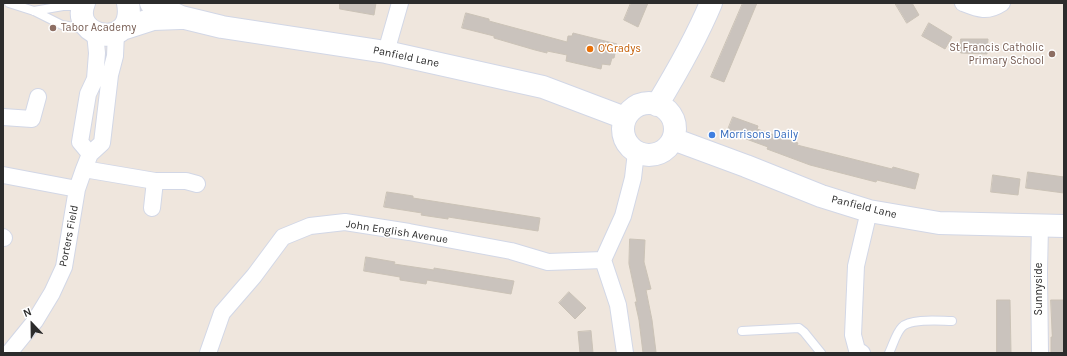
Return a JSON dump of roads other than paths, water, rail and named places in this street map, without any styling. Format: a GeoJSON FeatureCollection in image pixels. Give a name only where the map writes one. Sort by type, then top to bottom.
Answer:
{"type":"FeatureCollection","features":[{"type":"Feature","properties":{"kind":"street"},"geometry":{"type":"LineString","coordinates":[[105,31],[126,23],[129,16],[128,3]]}},
{"type":"Feature","properties":{"kind":"street","name":"Panfield Lane"},"geometry":{"type":"LineString","coordinates":[[151,3],[181,18],[222,28],[386,52],[543,87],[625,118]]}},
{"type":"Feature","properties":{"kind":"street"},"geometry":{"type":"LineString","coordinates":[[386,52],[400,3]]}},
{"type":"Feature","properties":{"kind":"street"},"geometry":{"type":"LineString","coordinates":[[657,105],[701,26],[711,3]]}},
{"type":"Feature","properties":{"kind":"street"},"geometry":{"type":"LineString","coordinates":[[964,3],[982,10],[1002,3]]}},
{"type":"Feature","properties":{"kind":"street"},"geometry":{"type":"LineString","coordinates":[[83,4],[83,18],[105,31]]}},
{"type":"Feature","properties":{"kind":"street","name":"Panfield Lane"},"geometry":{"type":"LineString","coordinates":[[105,31],[153,19],[181,18]]}},
{"type":"Feature","properties":{"kind":"street"},"geometry":{"type":"LineString","coordinates":[[90,154],[80,142],[88,94],[95,79],[98,54],[105,31]]}},
{"type":"Feature","properties":{"kind":"street","name":"Porters Field"},"geometry":{"type":"LineString","coordinates":[[9,353],[35,321],[52,293],[64,267],[78,189],[84,169],[90,154],[102,143],[110,76],[114,56],[105,31]]}},
{"type":"Feature","properties":{"kind":"street"},"geometry":{"type":"LineString","coordinates":[[3,117],[32,119],[38,97]]}},
{"type":"Feature","properties":{"kind":"street"},"geometry":{"type":"LineString","coordinates":[[648,103],[657,105],[665,109],[673,119],[675,128],[673,139],[664,151],[654,155],[645,155],[636,152],[629,147],[624,137],[622,128],[625,118],[631,110],[639,105],[648,103]]}},
{"type":"Feature","properties":{"kind":"street","name":"Panfield Lane"},"geometry":{"type":"LineString","coordinates":[[673,139],[821,196],[869,210],[940,223],[1064,226]]}},
{"type":"Feature","properties":{"kind":"street"},"geometry":{"type":"LineString","coordinates":[[625,353],[618,305],[603,260],[623,216],[633,178],[636,152]]}},
{"type":"Feature","properties":{"kind":"street"},"geometry":{"type":"LineString","coordinates":[[84,169],[155,181],[186,181],[197,184]]}},
{"type":"Feature","properties":{"kind":"street"},"geometry":{"type":"LineString","coordinates":[[3,175],[78,189]]}},
{"type":"Feature","properties":{"kind":"street"},"geometry":{"type":"LineString","coordinates":[[152,208],[155,181]]}},
{"type":"Feature","properties":{"kind":"street"},"geometry":{"type":"LineString","coordinates":[[857,352],[853,335],[856,266],[869,210]]}},
{"type":"Feature","properties":{"kind":"street","name":"John English Avenue"},"geometry":{"type":"LineString","coordinates":[[208,353],[222,313],[254,276],[283,237],[310,226],[345,222],[511,251],[548,262],[603,260]]}},
{"type":"Feature","properties":{"kind":"street","name":"Sunnyside"},"geometry":{"type":"LineString","coordinates":[[1040,226],[1040,353]]}},
{"type":"Feature","properties":{"kind":"lane"},"geometry":{"type":"LineString","coordinates":[[9,3],[34,11],[62,25],[105,31]]}},
{"type":"Feature","properties":{"kind":"lane"},"geometry":{"type":"LineString","coordinates":[[34,11],[83,4]]}},
{"type":"Feature","properties":{"kind":"lane"},"geometry":{"type":"LineString","coordinates":[[890,353],[902,327],[909,323],[952,321]]}},
{"type":"Feature","properties":{"kind":"lane"},"geometry":{"type":"LineString","coordinates":[[742,331],[799,328],[821,353]]}},
{"type":"Feature","properties":{"kind":"place","name":"Tabor Academy"},"geometry":{"type":"Point","coordinates":[53,28]}},
{"type":"Feature","properties":{"kind":"place","name":"O'Gradys"},"geometry":{"type":"Point","coordinates":[590,49]}},
{"type":"Feature","properties":{"kind":"place","name":"St Francis Catholic Primary School"},"geometry":{"type":"Point","coordinates":[1052,54]}},
{"type":"Feature","properties":{"kind":"place","name":"Morrisons Daily"},"geometry":{"type":"Point","coordinates":[712,135]}}]}
